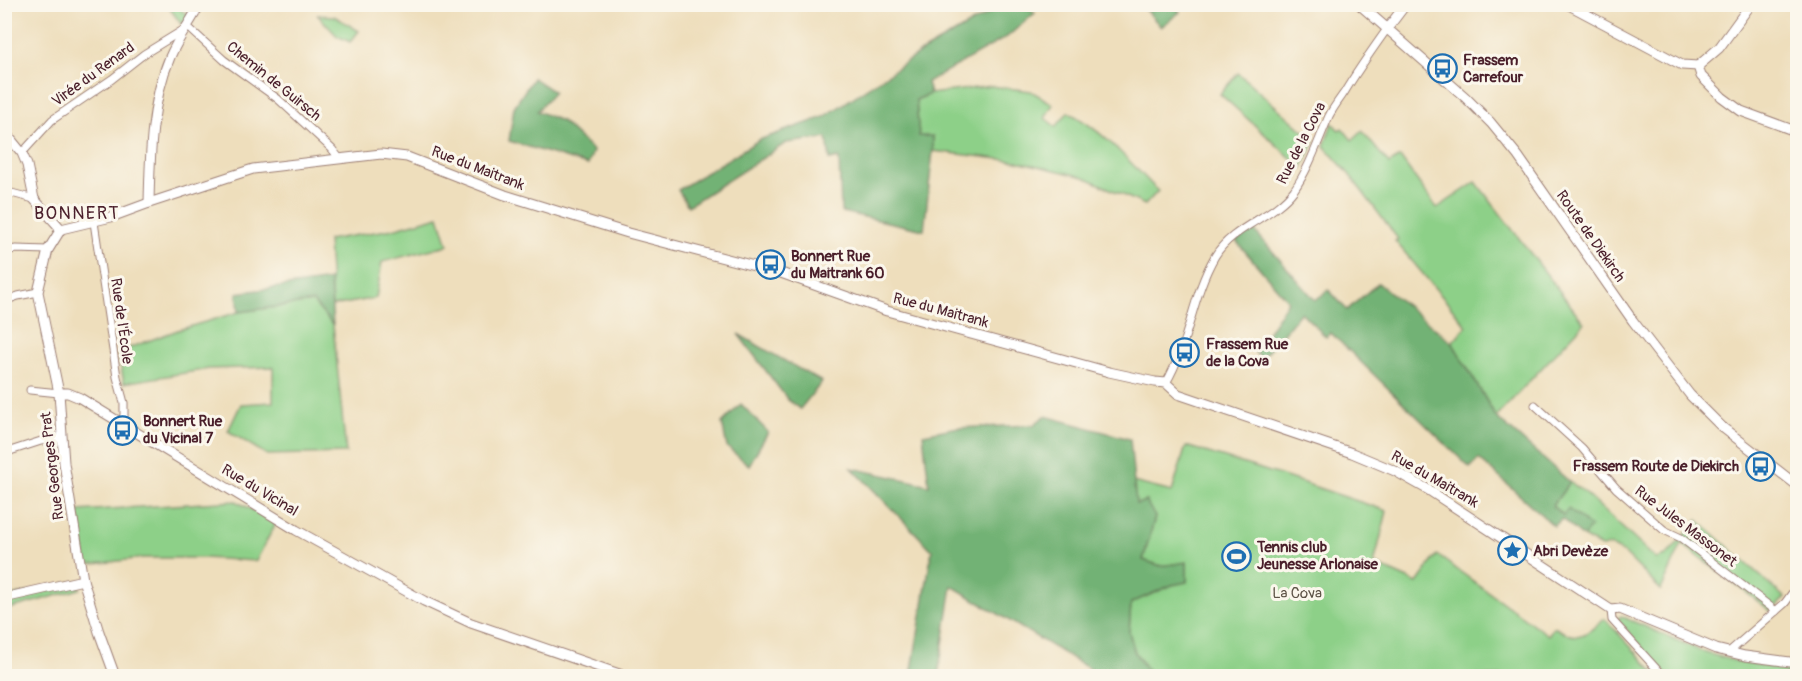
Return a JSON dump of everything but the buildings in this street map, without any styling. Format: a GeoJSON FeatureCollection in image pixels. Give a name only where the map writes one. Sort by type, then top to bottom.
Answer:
{"type":"FeatureCollection","features":[{"type":"Feature","properties":{"kind":"street"},"geometry":{"type":"LineString","coordinates":[[149,203],[151,148],[159,91],[171,55],[200,4]]}},
{"type":"Feature","properties":{"kind":"street","name":"Route de Diekirch"},"geometry":{"type":"LineString","coordinates":[[1359,4],[1465,97],[1491,123],[1518,156],[1633,321],[1690,395],[1729,434],[1797,486]]}},
{"type":"Feature","properties":{"kind":"street"},"geometry":{"type":"LineString","coordinates":[[1387,29],[1406,4]]}},
{"type":"Feature","properties":{"kind":"street"},"geometry":{"type":"LineString","coordinates":[[1568,4],[1682,64],[1698,66],[1719,48],[1750,4]]}},
{"type":"Feature","properties":{"kind":"street","name":"Virée du Renard"},"geometry":{"type":"LineString","coordinates":[[22,153],[52,120],[144,54],[188,27]]}},
{"type":"Feature","properties":{"kind":"street","name":"Chemin de Guirsch"},"geometry":{"type":"LineString","coordinates":[[188,27],[224,60],[278,99],[333,149],[340,159]]}},
{"type":"Feature","properties":{"kind":"street","name":"Rue de la Cova"},"geometry":{"type":"LineString","coordinates":[[1166,383],[1181,349],[1204,279],[1219,249],[1234,236],[1274,210],[1296,188],[1316,149],[1330,114],[1387,29]]}},
{"type":"Feature","properties":{"kind":"street"},"geometry":{"type":"LineString","coordinates":[[1698,66],[1701,76],[1741,111],[1797,132]]}},
{"type":"Feature","properties":{"kind":"street"},"geometry":{"type":"LineString","coordinates":[[4,131],[22,153],[27,165],[34,200]]}},
{"type":"Feature","properties":{"kind":"street","name":"Rue du Maitrank"},"geometry":{"type":"LineString","coordinates":[[61,229],[111,218],[253,169],[381,154],[407,157],[505,195],[628,233],[781,273],[887,311],[1109,372],[1166,383],[1178,394],[1352,453],[1395,471],[1427,489],[1611,610],[1620,609],[1716,649],[1797,663]]}},
{"type":"Feature","properties":{"kind":"street"},"geometry":{"type":"LineString","coordinates":[[4,191],[17,193],[34,200],[61,229],[48,250],[4,251]]}},
{"type":"Feature","properties":{"kind":"street","name":"Rue de l'École"},"geometry":{"type":"LineString","coordinates":[[94,222],[117,376],[124,403],[124,416],[120,423]]}},
{"type":"Feature","properties":{"kind":"street","name":"Rue Georges Prat"},"geometry":{"type":"LineString","coordinates":[[48,250],[38,292],[58,393],[67,483],[83,580],[115,676]]}},
{"type":"Feature","properties":{"kind":"street"},"geometry":{"type":"LineString","coordinates":[[4,301],[38,292]]}},
{"type":"Feature","properties":{"kind":"street"},"geometry":{"type":"LineString","coordinates":[[30,390],[58,393]]}},
{"type":"Feature","properties":{"kind":"street","name":"Rue du Vicinal"},"geometry":{"type":"LineString","coordinates":[[58,393],[74,395],[296,530],[447,613],[625,676]]}},
{"type":"Feature","properties":{"kind":"street","name":"Rue Jules Massonet"},"geometry":{"type":"LineString","coordinates":[[1535,405],[1582,447],[1616,488],[1651,519],[1664,530],[1681,538],[1776,611]]}},
{"type":"Feature","properties":{"kind":"street"},"geometry":{"type":"LineString","coordinates":[[4,453],[40,441],[62,438]]}},
{"type":"Feature","properties":{"kind":"street"},"geometry":{"type":"LineString","coordinates":[[4,598],[83,580]]}},
{"type":"Feature","properties":{"kind":"street"},"geometry":{"type":"LineString","coordinates":[[1729,652],[1785,603],[1797,585]]}},
{"type":"Feature","properties":{"kind":"street"},"geometry":{"type":"LineString","coordinates":[[1611,610],[1612,620],[1663,676]]}},
{"type":"Feature","properties":{"kind":"green space"},"geometry":{"type":"Polygon","coordinates":[[[167,5],[178,5],[183,12],[191,15],[182,25],[167,5]]]}},
{"type":"Feature","properties":{"kind":"green space"},"geometry":{"type":"Polygon","coordinates":[[[1003,5],[1026,5],[1035,13],[1007,37],[927,82],[930,94],[916,100],[919,136],[933,136],[924,230],[841,212],[839,158],[830,160],[827,138],[786,143],[688,206],[678,190],[759,140],[824,117],[918,54],[1003,5]]]}},
{"type":"Feature","properties":{"kind":"green space"},"geometry":{"type":"Polygon","coordinates":[[[1142,5],[1174,5],[1180,12],[1161,27],[1142,5]]]}},
{"type":"Feature","properties":{"kind":"green space"},"geometry":{"type":"Polygon","coordinates":[[[318,15],[334,16],[359,31],[350,42],[337,36],[318,15]]]}},
{"type":"Feature","properties":{"kind":"green space"},"geometry":{"type":"Polygon","coordinates":[[[1238,73],[1315,141],[1302,168],[1220,94],[1238,73]]]}},
{"type":"Feature","properties":{"kind":"green space"},"geometry":{"type":"Polygon","coordinates":[[[533,78],[554,92],[537,111],[561,121],[593,151],[588,165],[509,141],[514,107],[533,78]]]}},
{"type":"Feature","properties":{"kind":"green space"},"geometry":{"type":"Polygon","coordinates":[[[991,86],[1031,91],[1053,104],[1045,118],[1056,127],[1068,112],[1081,120],[1116,148],[1158,191],[1145,205],[1084,177],[1017,161],[933,151],[933,137],[919,137],[916,100],[930,94],[991,86]]]}},
{"type":"Feature","properties":{"kind":"green space"},"geometry":{"type":"Polygon","coordinates":[[[1332,123],[1339,130],[1342,128],[1352,140],[1362,131],[1389,164],[1400,157],[1437,208],[1476,182],[1584,323],[1496,417],[1452,342],[1467,326],[1395,241],[1398,239],[1349,174],[1324,146],[1332,123]]]}},
{"type":"Feature","properties":{"kind":"green space"},"geometry":{"type":"Polygon","coordinates":[[[439,216],[448,245],[382,262],[376,298],[332,306],[328,240],[393,229],[439,216]]]}},
{"type":"Feature","properties":{"kind":"green space"},"geometry":{"type":"Polygon","coordinates":[[[1254,230],[1315,300],[1329,290],[1347,310],[1378,283],[1452,342],[1496,417],[1570,482],[1552,506],[1563,515],[1568,509],[1591,527],[1583,537],[1562,519],[1554,526],[1479,459],[1470,468],[1331,333],[1326,337],[1301,312],[1261,359],[1255,352],[1288,301],[1236,241],[1254,230]]]}},
{"type":"Feature","properties":{"kind":"green space"},"geometry":{"type":"Polygon","coordinates":[[[330,280],[333,325],[313,302],[239,312],[237,293],[330,280]]]}},
{"type":"Feature","properties":{"kind":"green space"},"geometry":{"type":"Polygon","coordinates":[[[313,302],[333,325],[346,453],[267,455],[228,431],[241,404],[273,402],[273,367],[209,369],[124,383],[118,352],[178,330],[239,312],[313,302]]]}},
{"type":"Feature","properties":{"kind":"green space"},"geometry":{"type":"Polygon","coordinates":[[[738,334],[822,382],[800,409],[788,400],[738,334]]]}},
{"type":"Feature","properties":{"kind":"green space"},"geometry":{"type":"Polygon","coordinates":[[[741,404],[768,432],[749,465],[727,447],[722,423],[741,404]]]}},
{"type":"Feature","properties":{"kind":"green space"},"geometry":{"type":"Polygon","coordinates":[[[1045,416],[1130,439],[1136,504],[1146,501],[1155,517],[1143,560],[1161,566],[1187,562],[1187,582],[1172,585],[1131,603],[1129,632],[1135,653],[1151,676],[1101,676],[952,586],[938,676],[911,676],[932,550],[852,468],[929,485],[923,434],[953,428],[1033,425],[1045,416]]]}},
{"type":"Feature","properties":{"kind":"green space","name":"La Cova"},"geometry":{"type":"Polygon","coordinates":[[[1186,446],[1387,511],[1374,564],[1417,583],[1437,555],[1548,635],[1554,627],[1570,635],[1581,635],[1605,619],[1658,676],[1151,676],[1135,652],[1129,632],[1131,603],[1172,585],[1187,582],[1187,562],[1161,566],[1143,560],[1155,517],[1136,504],[1133,482],[1172,492],[1186,446]]]}},
{"type":"Feature","properties":{"kind":"green space"},"geometry":{"type":"Polygon","coordinates":[[[1570,482],[1584,492],[1656,559],[1666,556],[1698,520],[1785,598],[1771,611],[1682,544],[1661,590],[1623,552],[1611,546],[1601,547],[1583,537],[1590,527],[1568,509],[1563,515],[1552,506],[1570,482]]]}},
{"type":"Feature","properties":{"kind":"green space"},"geometry":{"type":"Polygon","coordinates":[[[236,501],[276,523],[256,561],[142,558],[87,565],[78,511],[236,501]]]}},
{"type":"Feature","properties":{"kind":"green space"},"geometry":{"type":"Polygon","coordinates":[[[78,581],[80,589],[5,610],[4,598],[78,581]]]}},
{"type":"Feature","properties":{"kind":"green space"},"geometry":{"type":"Polygon","coordinates":[[[1621,616],[1706,653],[1736,661],[1797,671],[1797,676],[1667,676],[1617,619],[1621,616]]]}},
{"type":"Feature","properties":{"kind":"place","name":"Frassem Carrefour"},"geometry":{"type":"Point","coordinates":[1442,69]}},
{"type":"Feature","properties":{"kind":"place","name":"Bonnert Rue du Maitrank 60"},"geometry":{"type":"Point","coordinates":[770,265]}},
{"type":"Feature","properties":{"kind":"place","name":"Frassem Rue de la Cova"},"geometry":{"type":"Point","coordinates":[1185,353]}},
{"type":"Feature","properties":{"kind":"place","name":"Bonnert Rue du Vicinal 7"},"geometry":{"type":"Point","coordinates":[122,430]}},
{"type":"Feature","properties":{"kind":"place","name":"Frassem Route de Diekirch"},"geometry":{"type":"Point","coordinates":[1760,466]}},
{"type":"Feature","properties":{"kind":"place","name":"Abri Devèze"},"geometry":{"type":"Point","coordinates":[1512,551]}},
{"type":"Feature","properties":{"kind":"place","name":"Tennis club Jeunesse Arlonaise"},"geometry":{"type":"Point","coordinates":[1236,556]}},
{"type":"Feature","properties":{"kind":"district","name":"BONNERT"},"geometry":{"type":"Point","coordinates":[77,213]}}]}
